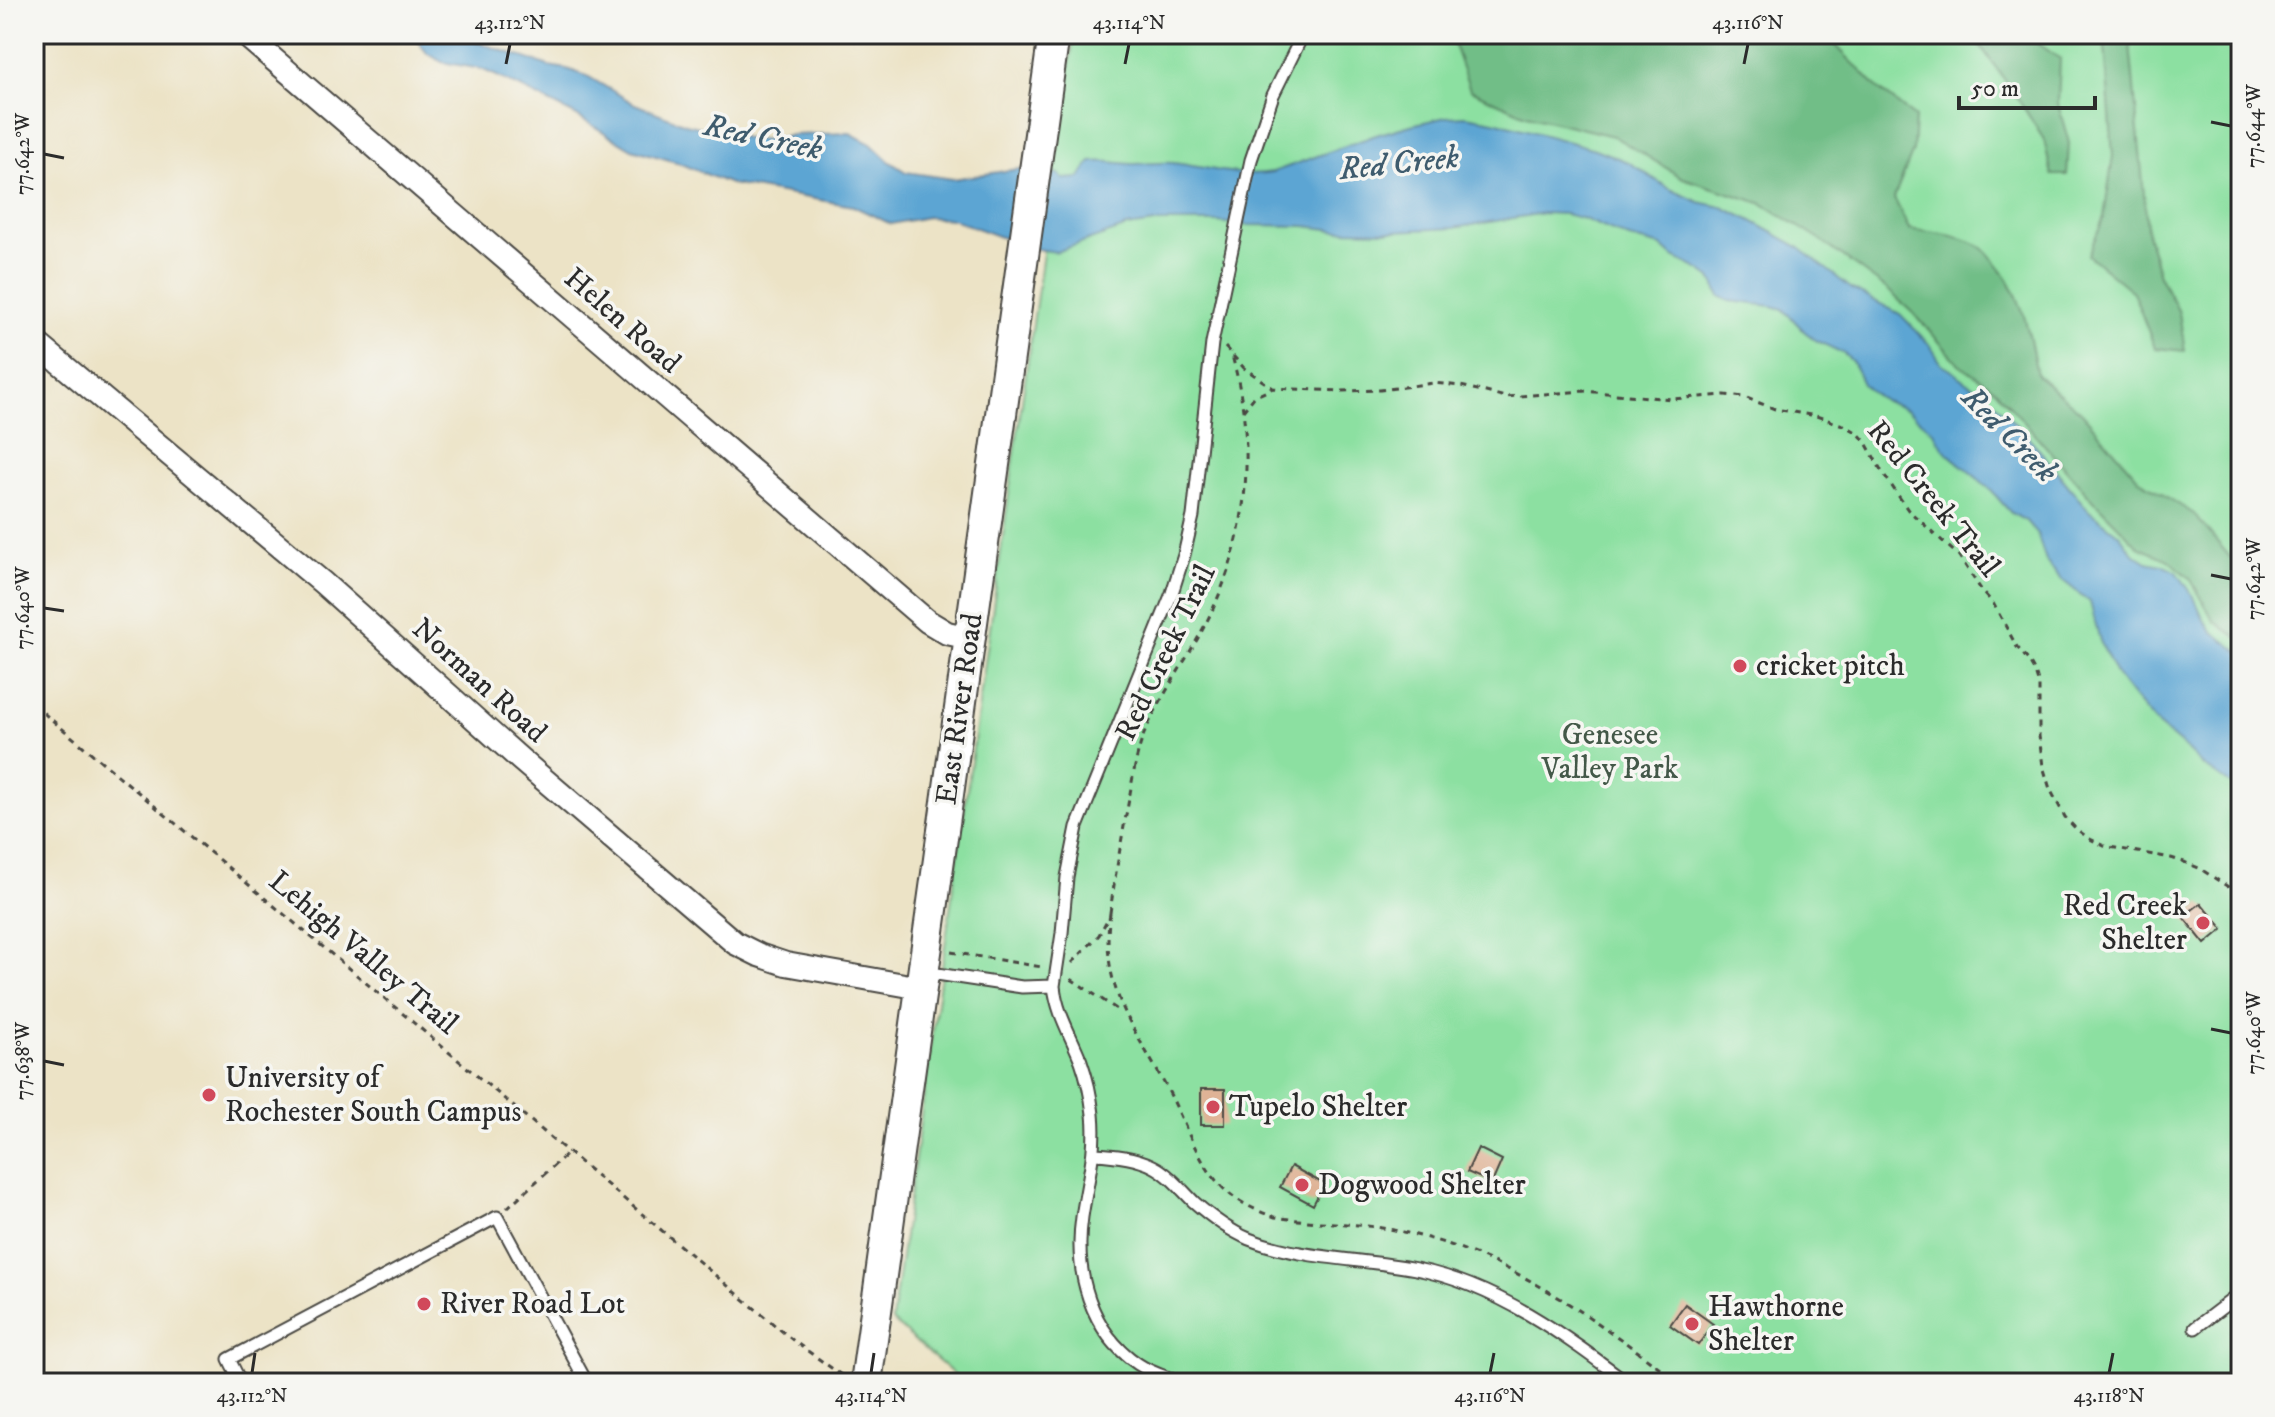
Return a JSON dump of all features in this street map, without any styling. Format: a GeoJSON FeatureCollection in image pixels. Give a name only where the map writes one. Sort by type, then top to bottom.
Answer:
{"type":"FeatureCollection","features":[{"type":"Feature","properties":{"kind":"street","name":"Helen Road"},"geometry":{"type":"LineString","coordinates":[[244,34],[927,621],[947,633],[970,638]]}},
{"type":"Feature","properties":{"kind":"street","name":"East River Road"},"geometry":{"type":"LineString","coordinates":[[866,1383],[1054,34]]}},
{"type":"Feature","properties":{"kind":"street","name":"Norman Road"},"geometry":{"type":"LineString","coordinates":[[34,341],[305,568],[520,759],[735,943],[786,964],[922,980]]}},
{"type":"Feature","properties":{"kind":"lane"},"geometry":{"type":"LineString","coordinates":[[1182,1383],[1139,1364],[1107,1336],[1097,1319],[1083,1278],[1080,1247],[1082,1216],[1095,1137],[1091,1098],[1080,1058],[1060,1014],[1054,986],[1071,851],[1077,827],[1172,593],[1184,555],[1196,495],[1212,343],[1251,160],[1273,95],[1303,34]]}},
{"type":"Feature","properties":{"kind":"lane"},"geometry":{"type":"LineString","coordinates":[[922,980],[1022,987],[1054,986]]}},
{"type":"Feature","properties":{"kind":"lane"},"geometry":{"type":"LineString","coordinates":[[1094,1154],[1128,1157],[1152,1165],[1172,1179],[1220,1224],[1259,1242],[1300,1253],[1418,1269],[1474,1286],[1548,1325],[1628,1383]]}},
{"type":"Feature","properties":{"kind":"lane"},"geometry":{"type":"LineString","coordinates":[[241,1383],[229,1359],[497,1217],[587,1383]]}},
{"type":"Feature","properties":{"kind":"lane"},"geometry":{"type":"LineString","coordinates":[[2195,1328],[2241,1293]]}},
{"type":"Feature","properties":{"kind":"path"},"geometry":{"type":"LineString","coordinates":[[1212,343],[1225,347],[1244,368],[1273,388]]}},
{"type":"Feature","properties":{"kind":"path","name":"Red Creek Trail"},"geometry":{"type":"LineString","coordinates":[[1056,969],[1068,966],[1088,948],[1110,913],[1129,794],[1143,737],[1207,621],[1238,541],[1245,495],[1243,411],[1231,352]]}},
{"type":"Feature","properties":{"kind":"path","name":"Red Creek Trail"},"geometry":{"type":"LineString","coordinates":[[1273,388],[1353,391],[1434,383],[1506,397],[1584,391],[1671,399],[1725,395],[1744,397],[1775,409],[1816,416],[1846,426],[1865,441],[1908,510],[1959,556],[1993,603],[2035,672],[2039,685],[2039,736],[2043,766],[2050,789],[2065,817],[2076,829],[2104,846],[2184,862],[2241,895]]}},
{"type":"Feature","properties":{"kind":"path"},"geometry":{"type":"LineString","coordinates":[[1243,411],[1254,397],[1273,388]]}},
{"type":"Feature","properties":{"kind":"path","name":"Lehigh Valley Trail"},"geometry":{"type":"LineString","coordinates":[[34,705],[795,1342],[852,1383]]}},
{"type":"Feature","properties":{"kind":"path"},"geometry":{"type":"LineString","coordinates":[[1110,913],[1108,950],[1115,988],[1124,1014],[1163,1080],[1207,1167],[1224,1189],[1247,1205],[1275,1217],[1404,1232],[1475,1254],[1564,1299],[1680,1383]]}},
{"type":"Feature","properties":{"kind":"path"},"geometry":{"type":"LineString","coordinates":[[948,952],[1056,969],[1124,1014]]}},
{"type":"Feature","properties":{"kind":"path"},"geometry":{"type":"LineString","coordinates":[[497,1217],[569,1152]]}},
{"type":"Feature","properties":{"kind":"green space","name":"Genesee Valley Park"},"geometry":{"type":"Polygon","coordinates":[[[1074,34],[2241,34],[2241,1383],[964,1383],[892,1321],[1074,34]]]}},
{"type":"Feature","properties":{"kind":"green space"},"geometry":{"type":"Polygon","coordinates":[[[1450,34],[1825,34],[1876,87],[1915,118],[1913,151],[1894,198],[1909,229],[1964,239],[1983,248],[1994,260],[2018,300],[2028,328],[2037,375],[2082,413],[2140,480],[2194,514],[2241,570],[2241,640],[2214,621],[2190,578],[2169,560],[2140,548],[2092,499],[1995,389],[1959,364],[1887,289],[1820,240],[1763,204],[1683,178],[1613,136],[1526,115],[1470,90],[1450,34]]]}},
{"type":"Feature","properties":{"kind":"green space"},"geometry":{"type":"Polygon","coordinates":[[[1972,34],[2025,34],[2060,59],[2058,104],[2069,143],[2067,175],[2052,175],[2044,140],[1972,34]]]}},
{"type":"Feature","properties":{"kind":"green space"},"geometry":{"type":"Polygon","coordinates":[[[2104,34],[2129,34],[2148,237],[2159,275],[2179,312],[2185,351],[2155,348],[2133,292],[2088,255],[2104,217],[2113,156],[2104,34]]]}},
{"type":"Feature","properties":{"kind":"green space"},"geometry":{"type":"Polygon","coordinates":[[[2220,34],[2241,34],[2241,187],[2236,158],[2237,58],[2220,34]]]}},
{"type":"Feature","properties":{"kind":"water","name":"Red Creek"},"geometry":{"type":"Polygon","coordinates":[[[412,34],[453,34],[549,66],[567,69],[670,118],[750,139],[850,133],[871,144],[906,172],[953,179],[1018,169],[1059,174],[1063,179],[1080,178],[1091,162],[1173,163],[1260,174],[1411,125],[1466,116],[1595,149],[1628,162],[1670,189],[1699,202],[1722,207],[1797,246],[1852,289],[1900,314],[1930,345],[1941,363],[1993,401],[2032,441],[2089,511],[2119,534],[2133,553],[2147,562],[2177,572],[2213,632],[2241,653],[2241,791],[2203,766],[2135,699],[2117,676],[2100,641],[2090,602],[2061,579],[2047,563],[2037,534],[2026,521],[2011,513],[1989,488],[1947,453],[1932,430],[1907,410],[1871,392],[1863,384],[1852,361],[1805,332],[1783,309],[1729,301],[1720,296],[1711,278],[1672,256],[1661,246],[1629,238],[1584,219],[1543,213],[1454,228],[1393,231],[1162,222],[1127,227],[1056,252],[1030,248],[952,219],[927,217],[891,224],[853,206],[730,184],[676,162],[632,149],[575,115],[481,69],[442,62],[427,53],[412,34]]]}},
{"type":"Feature","properties":{"kind":"building","name":"Red Creek Shelter"},"geometry":{"type":"Polygon","coordinates":[[[2201,903],[2223,929],[2205,944],[2183,917],[2201,903]]]}},
{"type":"Feature","properties":{"kind":"building","name":"Tupelo Shelter"},"geometry":{"type":"Polygon","coordinates":[[[1201,1089],[1225,1089],[1225,1125],[1201,1125],[1201,1089]]]}},
{"type":"Feature","properties":{"kind":"building"},"geometry":{"type":"Polygon","coordinates":[[[1478,1148],[1502,1160],[1492,1183],[1467,1172],[1478,1148]]]}},
{"type":"Feature","properties":{"kind":"building","name":"Dogwood Shelter"},"geometry":{"type":"Polygon","coordinates":[[[1291,1166],[1324,1184],[1313,1205],[1280,1187],[1291,1166]]]}},
{"type":"Feature","properties":{"kind":"building","name":"Hawthorne Shelter"},"geometry":{"type":"Polygon","coordinates":[[[1685,1304],[1713,1324],[1698,1345],[1670,1325],[1685,1304]]]}},
{"type":"Feature","properties":{"kind":"place","name":"cricket pitch"},"geometry":{"type":"Point","coordinates":[1740,666]}},
{"type":"Feature","properties":{"kind":"place","name":"Red Creek Shelter"},"geometry":{"type":"Point","coordinates":[2203,923]}},
{"type":"Feature","properties":{"kind":"place","name":"University of Rochester South Campus"},"geometry":{"type":"Point","coordinates":[209,1095]}},
{"type":"Feature","properties":{"kind":"place","name":"Tupelo Shelter"},"geometry":{"type":"Point","coordinates":[1213,1107]}},
{"type":"Feature","properties":{"kind":"place","name":"Dogwood Shelter"},"geometry":{"type":"Point","coordinates":[1302,1185]}},
{"type":"Feature","properties":{"kind":"place","name":"River Road Lot"},"geometry":{"type":"Point","coordinates":[424,1304]}},
{"type":"Feature","properties":{"kind":"place","name":"Hawthorne Shelter"},"geometry":{"type":"Point","coordinates":[1692,1324]}}]}
